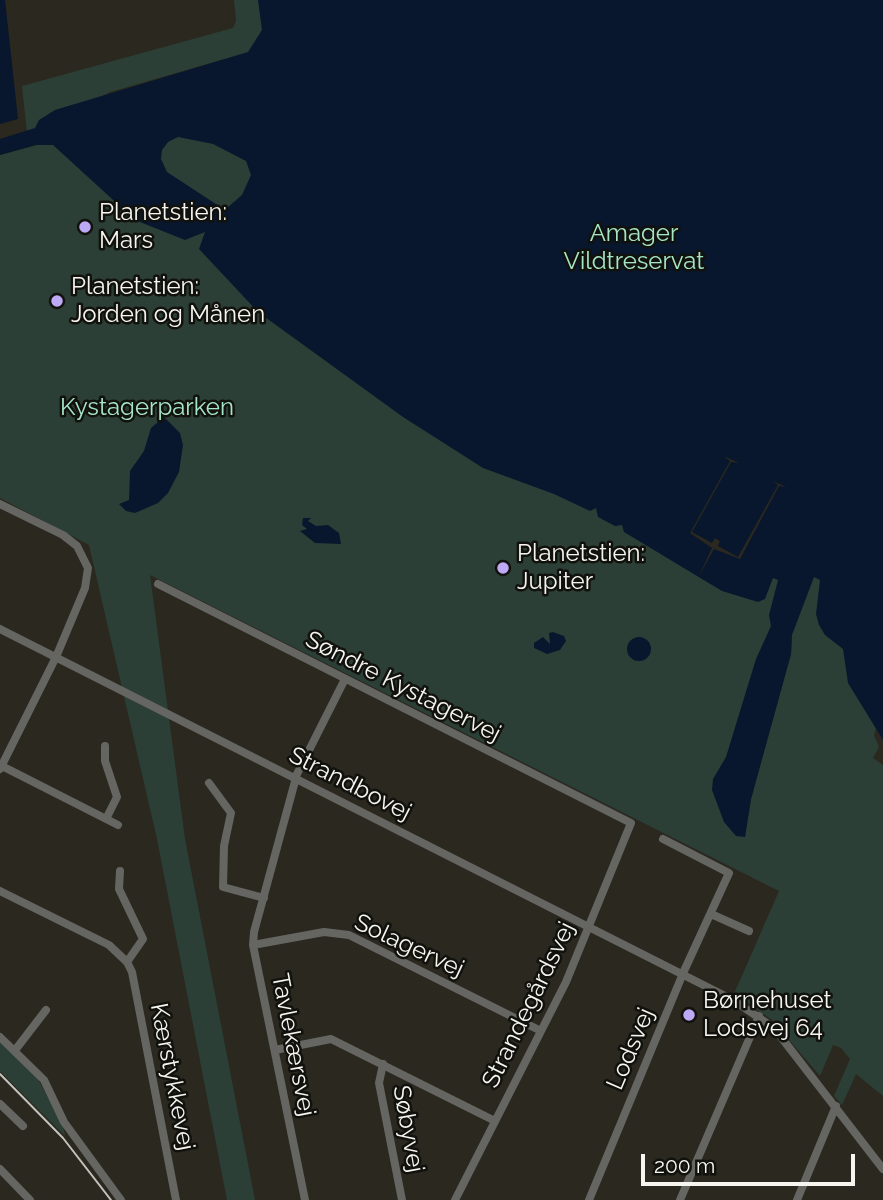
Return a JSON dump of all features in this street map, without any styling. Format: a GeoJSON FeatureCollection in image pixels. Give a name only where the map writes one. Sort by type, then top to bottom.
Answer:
{"type":"FeatureCollection","features":[{"type":"Feature","properties":{"kind":"street"},"geometry":{"type":"LineString","coordinates":[[0,504],[63,535],[77,547],[88,568],[85,589],[56,657],[1,767],[117,825]]}},
{"type":"Feature","properties":{"kind":"street","name":"Søndre Kystagervej"},"geometry":{"type":"LineString","coordinates":[[158,584],[631,823]]}},
{"type":"Feature","properties":{"kind":"street","name":"Strandbovej"},"geometry":{"type":"LineString","coordinates":[[0,629],[589,926],[759,1016],[785,1041],[883,1169]]}},
{"type":"Feature","properties":{"kind":"street","name":"Tavlekærsvej"},"geometry":{"type":"LineString","coordinates":[[305,1200],[253,945],[296,778],[345,679]]}},
{"type":"Feature","properties":{"kind":"street"},"geometry":{"type":"LineString","coordinates":[[105,746],[106,761],[117,797],[106,819]]}},
{"type":"Feature","properties":{"kind":"street"},"geometry":{"type":"LineString","coordinates":[[209,783],[231,813],[224,846],[223,887],[264,898]]}},
{"type":"Feature","properties":{"kind":"street","name":"Strandegårdsvej"},"geometry":{"type":"LineString","coordinates":[[455,1200],[541,1031],[589,926],[631,823]]}},
{"type":"Feature","properties":{"kind":"street","name":"Lodsvej"},"geometry":{"type":"LineString","coordinates":[[589,1200],[682,974],[729,873],[663,839]]}},
{"type":"Feature","properties":{"kind":"street"},"geometry":{"type":"LineString","coordinates":[[0,891],[109,946],[127,962],[143,939],[119,889],[120,871]]}},
{"type":"Feature","properties":{"kind":"street"},"geometry":{"type":"LineString","coordinates":[[710,914],[749,931]]}},
{"type":"Feature","properties":{"kind":"street","name":"Solagervej"},"geometry":{"type":"LineString","coordinates":[[253,945],[324,932],[349,935],[541,1031]]}},
{"type":"Feature","properties":{"kind":"street","name":"Kærstykkevej"},"geometry":{"type":"LineString","coordinates":[[127,962],[132,972],[176,1200]]}},
{"type":"Feature","properties":{"kind":"street"},"geometry":{"type":"LineString","coordinates":[[16,1049],[46,1010]]}},
{"type":"Feature","properties":{"kind":"street"},"geometry":{"type":"LineString","coordinates":[[680,1200],[759,1016]]}},
{"type":"Feature","properties":{"kind":"street"},"geometry":{"type":"LineString","coordinates":[[0,1037],[16,1049],[44,1080],[64,1122],[121,1200]]}},
{"type":"Feature","properties":{"kind":"street"},"geometry":{"type":"LineString","coordinates":[[275,1050],[331,1039],[495,1121]]}},
{"type":"Feature","properties":{"kind":"street","name":"Søbyvej"},"geometry":{"type":"LineString","coordinates":[[383,1064],[379,1083],[402,1200]]}},
{"type":"Feature","properties":{"kind":"street"},"geometry":{"type":"LineString","coordinates":[[0,1105],[23,1126]]}},
{"type":"Feature","properties":{"kind":"street"},"geometry":{"type":"LineString","coordinates":[[797,1200],[836,1107]]}},
{"type":"Feature","properties":{"kind":"street"},"geometry":{"type":"LineString","coordinates":[[0,1169],[30,1200]]}},
{"type":"Feature","properties":{"kind":"green space","name":"Kystagerparken"},"geometry":{"type":"Polygon","coordinates":[[[234,0],[883,0],[848,679],[877,725],[874,735],[879,747],[873,758],[883,765],[883,1096],[856,1074],[842,1105],[834,1096],[850,1059],[841,1048],[833,1045],[820,1076],[772,1020],[734,994],[779,891],[150,575],[185,839],[255,1200],[227,1200],[157,839],[89,545],[0,498],[0,155],[37,145],[225,59],[110,92],[27,133],[22,86],[233,28],[236,21],[234,0]],[[792,638],[736,836],[745,836],[751,799],[791,654],[792,638]]]}},
{"type":"Feature","properties":{"kind":"green space"},"geometry":{"type":"Polygon","coordinates":[[[0,1042],[35,1074],[63,1125],[65,1136],[0,1071],[0,1042]]]}},
{"type":"Feature","properties":{"kind":"water"},"geometry":{"type":"Polygon","coordinates":[[[0,0],[5,0],[18,119],[0,124],[0,0]]]}},
{"type":"Feature","properties":{"kind":"water","name":"Amager Vildtreservat"},"geometry":{"type":"Polygon","coordinates":[[[258,0],[883,0],[883,740],[848,683],[843,649],[825,635],[819,625],[816,614],[820,580],[814,577],[792,635],[791,654],[751,799],[745,837],[736,836],[724,822],[712,790],[713,779],[726,757],[756,659],[771,626],[769,615],[778,580],[773,578],[765,599],[758,602],[722,591],[624,532],[622,525],[615,526],[598,517],[596,508],[590,511],[554,494],[483,468],[403,417],[258,312],[199,249],[205,232],[185,240],[135,220],[53,145],[36,145],[0,155],[0,139],[35,128],[39,120],[55,110],[248,52],[262,30],[258,0]],[[178,137],[168,142],[162,150],[161,159],[167,172],[222,208],[228,207],[242,195],[251,175],[246,161],[213,144],[178,137]]]}},
{"type":"Feature","properties":{"kind":"water"},"geometry":{"type":"Polygon","coordinates":[[[164,417],[180,433],[183,445],[179,472],[168,493],[158,503],[135,513],[126,511],[119,504],[129,500],[130,471],[144,451],[151,428],[164,417]]]}},
{"type":"Feature","properties":{"kind":"water"},"geometry":{"type":"Polygon","coordinates":[[[303,518],[311,518],[308,521],[316,526],[328,525],[339,533],[341,544],[315,543],[300,531],[307,529],[302,525],[303,518]]]}},
{"type":"Feature","properties":{"kind":"water"},"geometry":{"type":"Polygon","coordinates":[[[549,633],[564,636],[566,641],[560,650],[547,654],[534,648],[534,643],[543,637],[550,644],[549,633]]]}},
{"type":"Feature","properties":{"kind":"water"},"geometry":{"type":"Polygon","coordinates":[[[639,637],[648,640],[651,649],[648,658],[639,661],[630,658],[627,649],[630,640],[639,637]]]}},
{"type":"Feature","properties":{"kind":"pier"},"geometry":{"type":"Polygon","coordinates":[[[724,456],[739,463],[731,462],[692,532],[712,543],[715,538],[720,541],[718,546],[738,557],[778,485],[773,481],[786,487],[779,486],[740,559],[714,549],[698,578],[712,548],[690,533],[730,461],[724,456]]]}},
{"type":"Feature","properties":{"kind":"tram line"},"geometry":{"type":"LineString","coordinates":[[0,1074],[63,1138],[111,1200]]}},
{"type":"Feature","properties":{"kind":"place","name":"Planetstien: Mars"},"geometry":{"type":"Point","coordinates":[85,227]}},
{"type":"Feature","properties":{"kind":"place","name":"Planetstien: Jorden og Månen"},"geometry":{"type":"Point","coordinates":[57,301]}},
{"type":"Feature","properties":{"kind":"place","name":"Planetstien: Jupiter"},"geometry":{"type":"Point","coordinates":[503,568]}},
{"type":"Feature","properties":{"kind":"place","name":"Børnehuset Lodsvej 64"},"geometry":{"type":"Point","coordinates":[689,1015]}}]}
